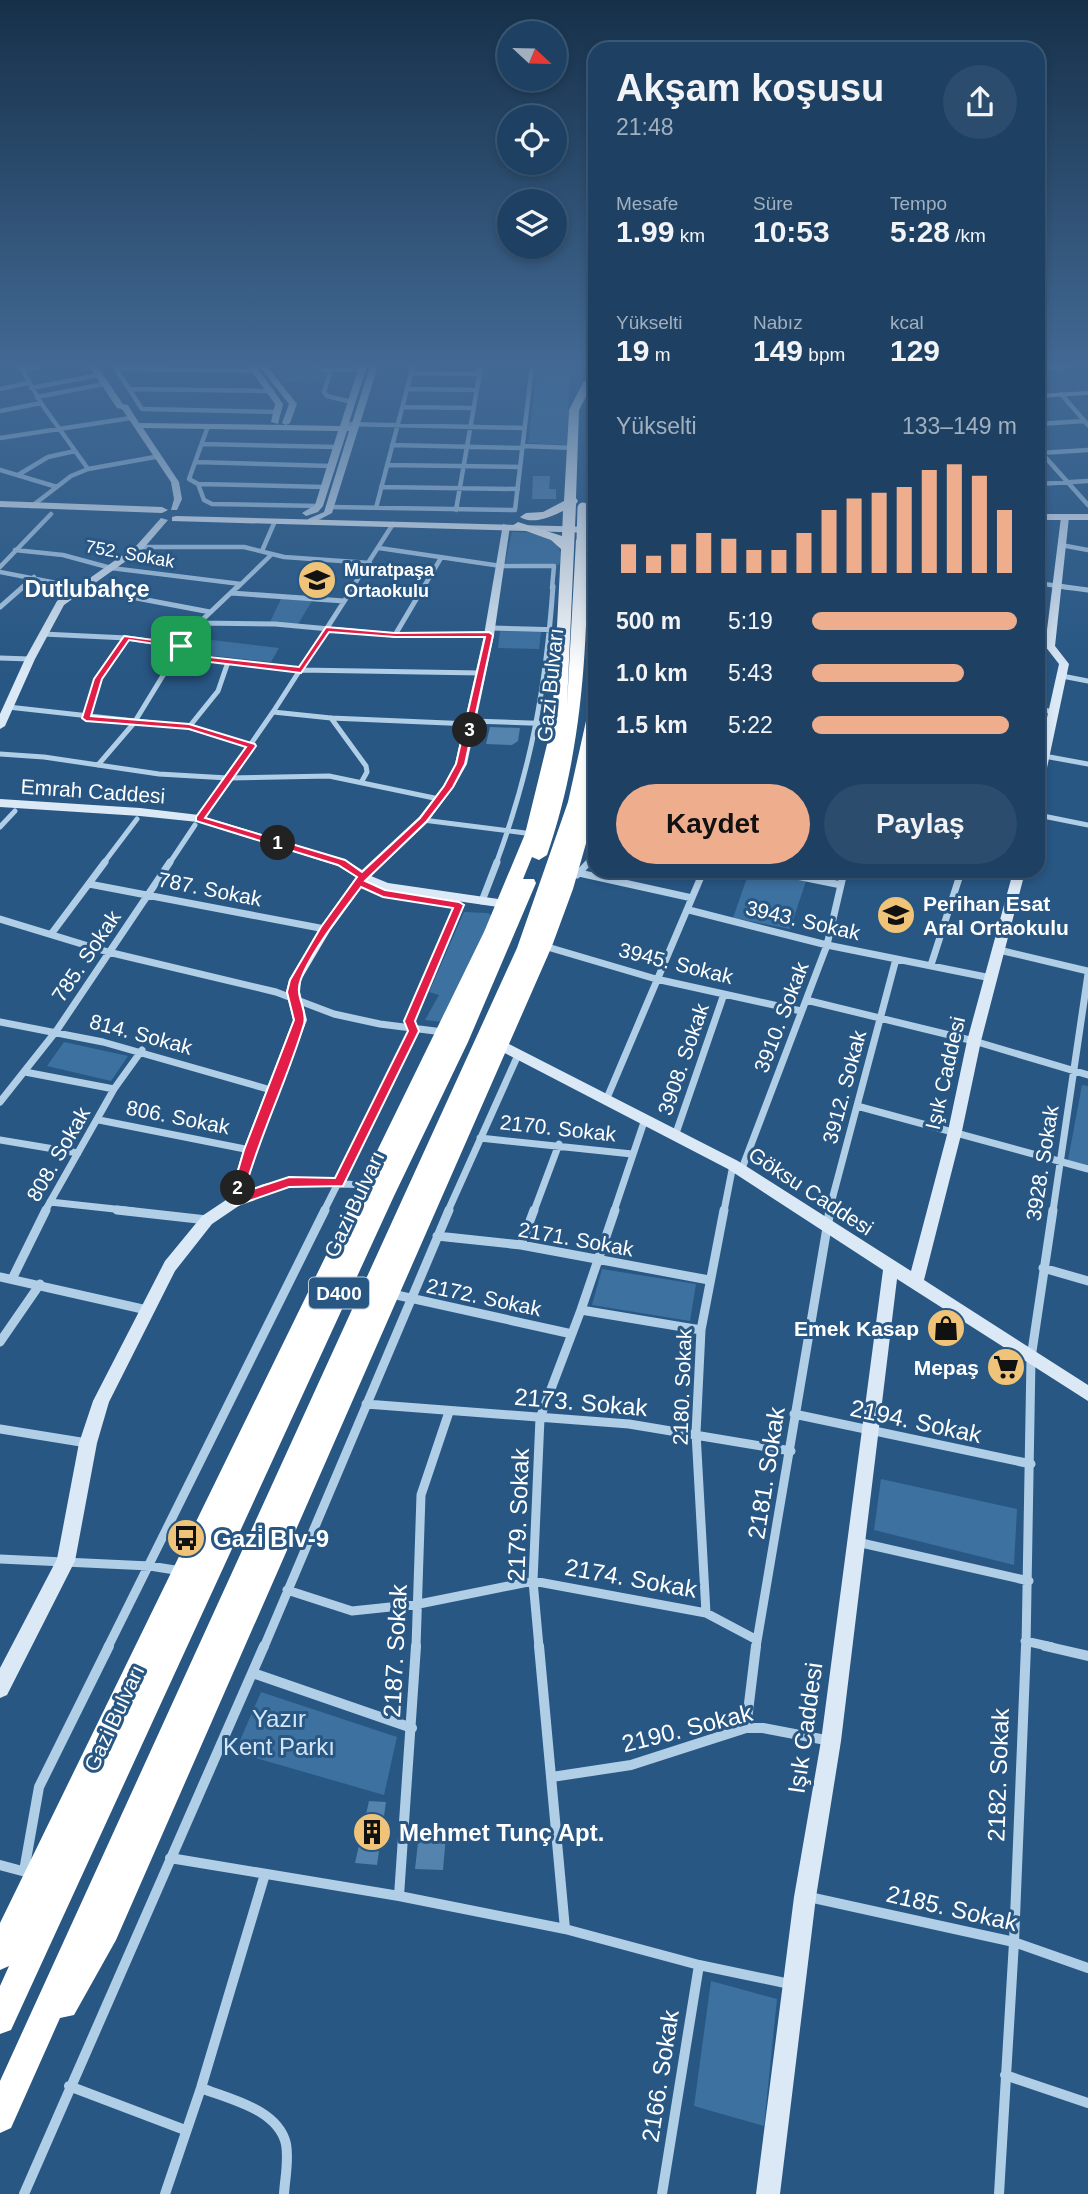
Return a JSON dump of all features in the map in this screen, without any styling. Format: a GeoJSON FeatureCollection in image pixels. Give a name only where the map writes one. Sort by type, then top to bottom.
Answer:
{"type":"FeatureCollection","features":[{"type":"Feature","properties":{"kind":"highway"},"geometry":{"type":"LineString","coordinates":[[0,1955],[31,1874],[185,1572],[371,1185],[443,1032],[497,905],[533,834],[559,724],[557,630],[577,533],[575,468]]}},
{"type":"Feature","properties":{"kind":"highway","name":"Gazi Bulvarı"},"geometry":{"type":"LineString","coordinates":[[585,491],[578,505],[577,533],[588,671]]}},
{"type":"Feature","properties":{"kind":"highway"},"geometry":{"type":"LineString","coordinates":[[517,520],[578,505]]}},
{"type":"Feature","properties":{"kind":"highway"},"geometry":{"type":"LineString","coordinates":[[517,520],[555,537],[577,533]]}},
{"type":"Feature","properties":{"kind":"highway"},"geometry":{"type":"LineString","coordinates":[[557,630],[588,702]]}},
{"type":"Feature","properties":{"kind":"highway","name":"Gazi Bulvarı"},"geometry":{"type":"LineString","coordinates":[[0,2019],[384,1196],[459,1042],[546,838],[570,743],[588,714]]}},
{"type":"Feature","properties":{"kind":"highway","name":"Gazi Bulvarı"},"geometry":{"type":"LineString","coordinates":[[1,2116],[526,948],[563,849],[588,750]]}},
{"type":"Feature","properties":{"kind":"highway"},"geometry":{"type":"LineString","coordinates":[[1,2116],[106,1930],[388,1294],[509,1050],[543,946],[572,881],[588,815]]}},
{"type":"Feature","properties":{"kind":"main road"},"geometry":{"type":"LineString","coordinates":[[0,504],[275,521],[309,517],[326,509],[517,520],[577,533]]}},
{"type":"Feature","properties":{"kind":"main road"},"geometry":{"type":"LineString","coordinates":[[0,512],[309,517],[393,524],[517,520]]}},
{"type":"Feature","properties":{"kind":"main road"},"geometry":{"type":"LineString","coordinates":[[1045,515],[1088,515]]}},
{"type":"Feature","properties":{"kind":"main road"},"geometry":{"type":"LineString","coordinates":[[1045,516],[1088,515]]}},
{"type":"Feature","properties":{"kind":"street"},"geometry":{"type":"LineString","coordinates":[[18,475],[29,468]]}},
{"type":"Feature","properties":{"kind":"street"},"geometry":{"type":"LineString","coordinates":[[32,506],[57,486],[91,468]]}},
{"type":"Feature","properties":{"kind":"street"},"geometry":{"type":"LineString","coordinates":[[0,726],[6,705],[60,603],[140,547],[169,514],[177,499],[175,482],[164,468]]}},
{"type":"Feature","properties":{"kind":"street"},"geometry":{"type":"LineString","coordinates":[[193,468],[189,479],[196,483],[204,500],[212,504],[326,509],[456,510],[517,520]]}},
{"type":"Feature","properties":{"kind":"street"},"geometry":{"type":"LineString","coordinates":[[326,509],[325,487],[330,468]]}},
{"type":"Feature","properties":{"kind":"street"},"geometry":{"type":"LineString","coordinates":[[326,509],[340,468]]}},
{"type":"Feature","properties":{"kind":"street"},"geometry":{"type":"LineString","coordinates":[[376,508],[386,468]]}},
{"type":"Feature","properties":{"kind":"street"},"geometry":{"type":"LineString","coordinates":[[456,510],[464,468]]}},
{"type":"Feature","properties":{"kind":"street"},"geometry":{"type":"LineString","coordinates":[[235,1201],[271,1090],[300,1020],[293,992],[295,980],[325,929],[361,879],[423,820],[461,764],[472,723],[501,566],[517,520],[520,468]]}},
{"type":"Feature","properties":{"kind":"street"},"geometry":{"type":"LineString","coordinates":[[1055,468],[1088,505]]}},
{"type":"Feature","properties":{"kind":"street"},"geometry":{"type":"LineString","coordinates":[[0,470],[57,486]]}},
{"type":"Feature","properties":{"kind":"street"},"geometry":{"type":"LineString","coordinates":[[1045,484],[1088,481]]}},
{"type":"Feature","properties":{"kind":"street"},"geometry":{"type":"LineString","coordinates":[[175,482],[325,487]]}},
{"type":"Feature","properties":{"kind":"street"},"geometry":{"type":"LineString","coordinates":[[381,487],[518,489]]}},
{"type":"Feature","properties":{"kind":"street"},"geometry":{"type":"LineString","coordinates":[[51,514],[0,569],[99,592],[210,612]]}},
{"type":"Feature","properties":{"kind":"street"},"geometry":{"type":"LineString","coordinates":[[1049,646],[1065,517]]}},
{"type":"Feature","properties":{"kind":"street"},"geometry":{"type":"LineString","coordinates":[[262,551],[275,521]]}},
{"type":"Feature","properties":{"kind":"street","name":"785. Sokak"},"geometry":{"type":"LineString","coordinates":[[0,1102],[57,1030],[251,746],[393,524]]}},
{"type":"Feature","properties":{"kind":"street"},"geometry":{"type":"LineString","coordinates":[[1061,545],[1088,550]]}},
{"type":"Feature","properties":{"kind":"street"},"geometry":{"type":"LineString","coordinates":[[140,547],[244,547],[271,555],[370,563]]}},
{"type":"Feature","properties":{"kind":"street"},"geometry":{"type":"LineString","coordinates":[[379,548],[501,566],[554,566],[557,630],[538,725],[509,832],[497,905]]}},
{"type":"Feature","properties":{"kind":"street","name":"752. Sokak"},"geometry":{"type":"LineString","coordinates":[[15,550],[63,555],[111,568],[240,584]]}},
{"type":"Feature","properties":{"kind":"street"},"geometry":{"type":"LineString","coordinates":[[98,765],[134,723],[181,646],[199,623],[271,555]]}},
{"type":"Feature","properties":{"kind":"street"},"geometry":{"type":"LineString","coordinates":[[395,635],[440,558]]}},
{"type":"Feature","properties":{"kind":"street"},"geometry":{"type":"LineString","coordinates":[[0,607],[34,577]]}},
{"type":"Feature","properties":{"kind":"street"},"geometry":{"type":"LineString","coordinates":[[1045,584],[1088,590]]}},
{"type":"Feature","properties":{"kind":"street"},"geometry":{"type":"LineString","coordinates":[[231,593],[344,601]]}},
{"type":"Feature","properties":{"kind":"street"},"geometry":{"type":"LineString","coordinates":[[199,623],[275,624],[395,635],[557,630]]}},
{"type":"Feature","properties":{"kind":"street"},"geometry":{"type":"LineString","coordinates":[[43,634],[127,638],[181,646]]}},
{"type":"Feature","properties":{"kind":"street"},"geometry":{"type":"LineString","coordinates":[[86,718],[98,679],[127,638]]}},
{"type":"Feature","properties":{"kind":"street"},"geometry":{"type":"LineString","coordinates":[[1045,645],[1049,646],[1064,664],[1045,746]]}},
{"type":"Feature","properties":{"kind":"street"},"geometry":{"type":"LineString","coordinates":[[176,656],[301,670],[481,674]]}},
{"type":"Feature","properties":{"kind":"street"},"geometry":{"type":"LineString","coordinates":[[0,658],[30,659]]}},
{"type":"Feature","properties":{"kind":"street"},"geometry":{"type":"LineString","coordinates":[[189,727],[218,691],[228,662]]}},
{"type":"Feature","properties":{"kind":"street"},"geometry":{"type":"LineString","coordinates":[[1062,676],[1088,681]]}},
{"type":"Feature","properties":{"kind":"street"},"geometry":{"type":"LineString","coordinates":[[6,705],[86,718],[189,727],[251,746]]}},
{"type":"Feature","properties":{"kind":"street"},"geometry":{"type":"LineString","coordinates":[[1045,710],[1054,712]]}},
{"type":"Feature","properties":{"kind":"street"},"geometry":{"type":"LineString","coordinates":[[274,712],[331,718],[559,724]]}},
{"type":"Feature","properties":{"kind":"street"},"geometry":{"type":"LineString","coordinates":[[331,718],[366,766],[367,772],[362,781]]}},
{"type":"Feature","properties":{"kind":"street"},"geometry":{"type":"LineString","coordinates":[[0,754],[98,765],[125,771],[228,778],[329,776],[439,799]]}},
{"type":"Feature","properties":{"kind":"street"},"geometry":{"type":"LineString","coordinates":[[1045,761],[1088,764]]}},
{"type":"Feature","properties":{"kind":"street","name":"Emrah Caddesi"},"geometry":{"type":"LineString","coordinates":[[0,803],[140,812],[197,822],[388,887],[497,905]]}},
{"type":"Feature","properties":{"kind":"street","name":"Emrah Caddesi"},"geometry":{"type":"LineString","coordinates":[[0,810],[197,822]]}},
{"type":"Feature","properties":{"kind":"street"},"geometry":{"type":"LineString","coordinates":[[0,827],[15,811]]}},
{"type":"Feature","properties":{"kind":"street"},"geometry":{"type":"LineString","coordinates":[[1045,816],[1088,825]]}},
{"type":"Feature","properties":{"kind":"street"},"geometry":{"type":"LineString","coordinates":[[52,933],[137,819]]}},
{"type":"Feature","properties":{"kind":"street"},"geometry":{"type":"LineString","coordinates":[[423,820],[533,834]]}},
{"type":"Feature","properties":{"kind":"street"},"geometry":{"type":"LineString","coordinates":[[572,881],[588,863]]}},
{"type":"Feature","properties":{"kind":"street"},"geometry":{"type":"LineString","coordinates":[[607,1098],[700,878]]}},
{"type":"Feature","properties":{"kind":"street"},"geometry":{"type":"LineString","coordinates":[[806,878],[841,885]]}},
{"type":"Feature","properties":{"kind":"street","name":"3910. Sokak"},"geometry":{"type":"LineString","coordinates":[[737,1169],[827,945],[843,878]]}},
{"type":"Feature","properties":{"kind":"street"},"geometry":{"type":"LineString","coordinates":[[931,965],[959,878]]}},
{"type":"Feature","properties":{"kind":"street","name":"Işık Caddesi"},"geometry":{"type":"LineString","coordinates":[[915,1284],[955,1131],[974,1041],[1017,878]]}},
{"type":"Feature","properties":{"kind":"street","name":"Emrah Caddesi"},"geometry":{"type":"LineString","coordinates":[[361,879],[383,893],[459,905],[497,905]]}},
{"type":"Feature","properties":{"kind":"street"},"geometry":{"type":"LineString","coordinates":[[572,881],[692,898]]}},
{"type":"Feature","properties":{"kind":"street","name":"787. Sokak"},"geometry":{"type":"LineString","coordinates":[[89,884],[325,929]]}},
{"type":"Feature","properties":{"kind":"street"},"geometry":{"type":"LineString","coordinates":[[0,1864],[31,1874],[39,1787],[414,1031],[410,1021],[459,905]]}},
{"type":"Feature","properties":{"kind":"street","name":"3943. Sokak"},"geometry":{"type":"LineString","coordinates":[[688,910],[827,945],[992,979]]}},
{"type":"Feature","properties":{"kind":"street"},"geometry":{"type":"LineString","coordinates":[[0,919],[108,952],[276,992],[297,1004],[414,1031],[443,1032]]}},
{"type":"Feature","properties":{"kind":"street","name":"3945. Sokak"},"geometry":{"type":"LineString","coordinates":[[543,946],[656,979],[801,1011]]}},
{"type":"Feature","properties":{"kind":"street"},"geometry":{"type":"LineString","coordinates":[[999,950],[1088,972]]}},
{"type":"Feature","properties":{"kind":"street","name":"3912. Sokak"},"geometry":{"type":"LineString","coordinates":[[826,1224],[896,959]]}},
{"type":"Feature","properties":{"kind":"street","name":"3928. Sokak"},"geometry":{"type":"LineString","coordinates":[[1031,1358],[1088,972]]}},
{"type":"Feature","properties":{"kind":"street","name":"3908. Sokak"},"geometry":{"type":"LineString","coordinates":[[675,1136],[724,995]]}},
{"type":"Feature","properties":{"kind":"street"},"geometry":{"type":"LineString","coordinates":[[806,1000],[974,1041],[1088,1075]]}},
{"type":"Feature","properties":{"kind":"street","name":"814. Sokak"},"geometry":{"type":"LineString","coordinates":[[0,1022],[57,1030],[142,1050],[271,1090]]}},
{"type":"Feature","properties":{"kind":"street","name":"808. Sokak"},"geometry":{"type":"LineString","coordinates":[[12,1279],[50,1202],[100,1119],[114,1089],[142,1050]]}},
{"type":"Feature","properties":{"kind":"street"},"geometry":{"type":"LineString","coordinates":[[24,2194],[253,1673],[412,1300],[480,1138],[509,1050]]}},
{"type":"Feature","properties":{"kind":"street","name":"Göksu Caddesi"},"geometry":{"type":"LineString","coordinates":[[509,1050],[607,1098],[737,1169],[1088,1394]]}},
{"type":"Feature","properties":{"kind":"street"},"geometry":{"type":"LineString","coordinates":[[25,1072],[114,1089]]}},
{"type":"Feature","properties":{"kind":"street"},"geometry":{"type":"LineString","coordinates":[[857,1106],[1088,1170]]}},
{"type":"Feature","properties":{"kind":"street","name":"806. Sokak"},"geometry":{"type":"LineString","coordinates":[[100,1119],[250,1150]]}},
{"type":"Feature","properties":{"kind":"street","name":"2179. Sokak"},"geometry":{"type":"LineString","coordinates":[[565,1929],[533,1581],[540,1418],[581,1310],[645,1119]]}},
{"type":"Feature","properties":{"kind":"street","name":"2170. Sokak"},"geometry":{"type":"LineString","coordinates":[[480,1138],[559,1144],[632,1154]]}},
{"type":"Feature","properties":{"kind":"street"},"geometry":{"type":"LineString","coordinates":[[0,1140],[78,1153]]}},
{"type":"Feature","properties":{"kind":"street"},"geometry":{"type":"LineString","coordinates":[[522,1245],[559,1144]]}},
{"type":"Feature","properties":{"kind":"street","name":"2180. Sokak"},"geometry":{"type":"LineString","coordinates":[[706,1613],[696,1433],[701,1330],[709,1280],[737,1169]]}},
{"type":"Feature","properties":{"kind":"street"},"geometry":{"type":"LineString","coordinates":[[0,1688],[66,1561],[88,1443],[101,1401],[170,1266],[207,1220],[235,1201],[263,1188],[289,1182],[371,1185]]}},
{"type":"Feature","properties":{"kind":"street"},"geometry":{"type":"LineString","coordinates":[[50,1202],[207,1220]]}},
{"type":"Feature","properties":{"kind":"street","name":"2181. Sokak"},"geometry":{"type":"LineString","coordinates":[[747,1728],[757,1640],[791,1451],[794,1414],[826,1224]]}},
{"type":"Feature","properties":{"kind":"street","name":"2171. Sokak"},"geometry":{"type":"LineString","coordinates":[[437,1236],[522,1245],[709,1280]]}},
{"type":"Feature","properties":{"kind":"street"},"geometry":{"type":"LineString","coordinates":[[1043,1268],[1088,1281]]}},
{"type":"Feature","properties":{"kind":"street","name":"Işık Caddesi"},"geometry":{"type":"LineString","coordinates":[[768,2194],[805,1896],[831,1741],[891,1269]]}},
{"type":"Feature","properties":{"kind":"street"},"geometry":{"type":"LineString","coordinates":[[0,1277],[147,1310]]}},
{"type":"Feature","properties":{"kind":"street"},"geometry":{"type":"LineString","coordinates":[[0,1342],[40,1284]]}},
{"type":"Feature","properties":{"kind":"street","name":"2172. Sokak"},"geometry":{"type":"LineString","coordinates":[[388,1294],[572,1334]]}},
{"type":"Feature","properties":{"kind":"street"},"geometry":{"type":"LineString","coordinates":[[581,1310],[701,1330]]}},
{"type":"Feature","properties":{"kind":"street","name":"2182. Sokak"},"geometry":{"type":"LineString","coordinates":[[999,2194],[1014,1942],[1029,1581],[1031,1358]]}},
{"type":"Feature","properties":{"kind":"street","name":"2173. Sokak"},"geometry":{"type":"LineString","coordinates":[[366,1404],[605,1421],[696,1433],[791,1451]]}},
{"type":"Feature","properties":{"kind":"street","name":"2187. Sokak"},"geometry":{"type":"LineString","coordinates":[[399,1896],[419,1604],[421,1495],[449,1412]]}},
{"type":"Feature","properties":{"kind":"street","name":"2194. Sokak"},"geometry":{"type":"LineString","coordinates":[[794,1414],[1031,1464]]}},
{"type":"Feature","properties":{"kind":"street"},"geometry":{"type":"LineString","coordinates":[[0,1429],[88,1443]]}},
{"type":"Feature","properties":{"kind":"street"},"geometry":{"type":"LineString","coordinates":[[857,1542],[1029,1581]]}},
{"type":"Feature","properties":{"kind":"street"},"geometry":{"type":"LineString","coordinates":[[0,1559],[150,1566],[185,1572]]}},
{"type":"Feature","properties":{"kind":"street","name":"2174. Sokak"},"geometry":{"type":"LineString","coordinates":[[287,1590],[352,1611],[419,1604],[533,1581],[706,1613],[757,1640]]}},
{"type":"Feature","properties":{"kind":"street"},"geometry":{"type":"LineString","coordinates":[[1025,1641],[1088,1656]]}},
{"type":"Feature","properties":{"kind":"street"},"geometry":{"type":"LineString","coordinates":[[253,1673],[412,1728]]}},
{"type":"Feature","properties":{"kind":"street","name":"2190. Sokak"},"geometry":{"type":"LineString","coordinates":[[552,1777],[631,1765],[747,1728],[763,1728],[831,1741]]}},
{"type":"Feature","properties":{"kind":"street"},"geometry":{"type":"LineString","coordinates":[[170,1858],[399,1896],[565,1929],[699,1965],[794,1985]]}},
{"type":"Feature","properties":{"kind":"street"},"geometry":{"type":"LineString","coordinates":[[165,2194],[201,2088],[265,1874]]}},
{"type":"Feature","properties":{"kind":"street","name":"2185. Sokak"},"geometry":{"type":"LineString","coordinates":[[805,1896],[1014,1942],[1088,1968]]}},
{"type":"Feature","properties":{"kind":"street","name":"2166. Sokak"},"geometry":{"type":"LineString","coordinates":[[662,2194],[699,1965]]}},
{"type":"Feature","properties":{"kind":"street"},"geometry":{"type":"LineString","coordinates":[[1004,2075],[1088,2103]]}},
{"type":"Feature","properties":{"kind":"street"},"geometry":{"type":"LineString","coordinates":[[69,2087],[185,2130]]}},
{"type":"Feature","properties":{"kind":"street"},"geometry":{"type":"LineString","coordinates":[[201,2088],[264,2115],[281,2128],[286,2143],[284,2194]]}},
{"type":"Feature","properties":{"kind":"green space"},"geometry":{"type":"Polygon","coordinates":[[[512,532],[530,533],[554,541],[561,555],[559,565],[505,563],[512,532]]]}},
{"type":"Feature","properties":{"kind":"green space"},"geometry":{"type":"Polygon","coordinates":[[[281,599],[312,601],[298,624],[270,622],[281,599]]]}},
{"type":"Feature","properties":{"kind":"green space"},"geometry":{"type":"Polygon","coordinates":[[[500,631],[541,632],[539,649],[498,648],[500,631]]]}},
{"type":"Feature","properties":{"kind":"green space"},"geometry":{"type":"Polygon","coordinates":[[[196,638],[279,648],[271,662],[187,653],[196,638]]]}},
{"type":"Feature","properties":{"kind":"green space"},"geometry":{"type":"Polygon","coordinates":[[[747,878],[806,881],[790,929],[733,918],[747,878]]]}},
{"type":"Feature","properties":{"kind":"green space"},"geometry":{"type":"Polygon","coordinates":[[[464,912],[488,913],[496,919],[443,1022],[425,1020],[439,995],[429,992],[464,912]]]}},
{"type":"Feature","properties":{"kind":"green space"},"geometry":{"type":"Polygon","coordinates":[[[64,1042],[128,1056],[111,1081],[47,1066],[64,1042]]]}},
{"type":"Feature","properties":{"kind":"green space"},"geometry":{"type":"Polygon","coordinates":[[[1082,1085],[1088,1086],[1088,1165],[1068,1160],[1082,1085]]]}},
{"type":"Feature","properties":{"kind":"green space"},"geometry":{"type":"Polygon","coordinates":[[[602,1269],[696,1284],[690,1321],[592,1305],[602,1269]]]}},
{"type":"Feature","properties":{"kind":"green space"},"geometry":{"type":"Polygon","coordinates":[[[881,1479],[1017,1509],[1014,1565],[874,1530],[881,1479]]]}},
{"type":"Feature","properties":{"kind":"green space","name":"Yazır Kent Parkı"},"geometry":{"type":"Polygon","coordinates":[[[261,1692],[397,1737],[384,1795],[235,1752],[261,1692]]]}},
{"type":"Feature","properties":{"kind":"green space"},"geometry":{"type":"Polygon","coordinates":[[[711,1981],[777,1999],[764,2126],[694,2106],[711,1981]]]}},
{"type":"Feature","properties":{"kind":"building"},"geometry":{"type":"Polygon","coordinates":[[[533,476],[550,476],[549,489],[556,489],[556,499],[532,499],[533,476]]]}},
{"type":"Feature","properties":{"kind":"building"},"geometry":{"type":"Polygon","coordinates":[[[490,727],[520,728],[518,741],[512,745],[486,744],[490,727]]]}},
{"type":"Feature","properties":{"kind":"building","name":"Mehmet Tunç Apt."},"geometry":{"type":"Polygon","coordinates":[[[369,1801],[386,1802],[377,1865],[355,1863],[369,1801]]]}},
{"type":"Feature","properties":{"kind":"building"},"geometry":{"type":"Polygon","coordinates":[[[419,1834],[446,1835],[443,1870],[415,1869],[419,1834]]]}},
{"type":"Feature","properties":{"kind":"place","name":"Muratpaşa Ortaokulu"},"geometry":{"type":"Point","coordinates":[317,580]}},
{"type":"Feature","properties":{"kind":"place","name":"Perihan Esat Aral Ortaokulu"},"geometry":{"type":"Point","coordinates":[896,915]}},
{"type":"Feature","properties":{"kind":"place","name":"Emek Kasap"},"geometry":{"type":"Point","coordinates":[946,1328]}},
{"type":"Feature","properties":{"kind":"place","name":"Mepaş"},"geometry":{"type":"Point","coordinates":[1006,1367]}},
{"type":"Feature","properties":{"kind":"place","name":"Gazi̇ Blv-9"},"geometry":{"type":"Point","coordinates":[186,1538]}},
{"type":"Feature","properties":{"kind":"place","name":"Mehmet Tunç Apt."},"geometry":{"type":"Point","coordinates":[372,1832]}},
{"type":"Feature","properties":{"kind":"district","name":"Dutlubahçe"},"geometry":{"type":"Point","coordinates":[87,589]}},
{"type":"Feature","properties":{"kind":"route"},"geometry":{"type":"LineString","coordinates":[[181,646],[127,638],[98,679],[86,718],[189,727],[229,737],[251,746],[199,819],[342,863],[363,876],[359,882],[383,893],[459,905],[410,1021],[414,1031],[339,1182],[289,1182],[263,1188],[235,1201],[271,1090],[300,1020],[293,992],[295,980],[325,929],[363,876],[423,820],[448,787],[461,764],[489,635],[395,635],[326,629],[301,670],[176,656],[181,646]]}}]}
